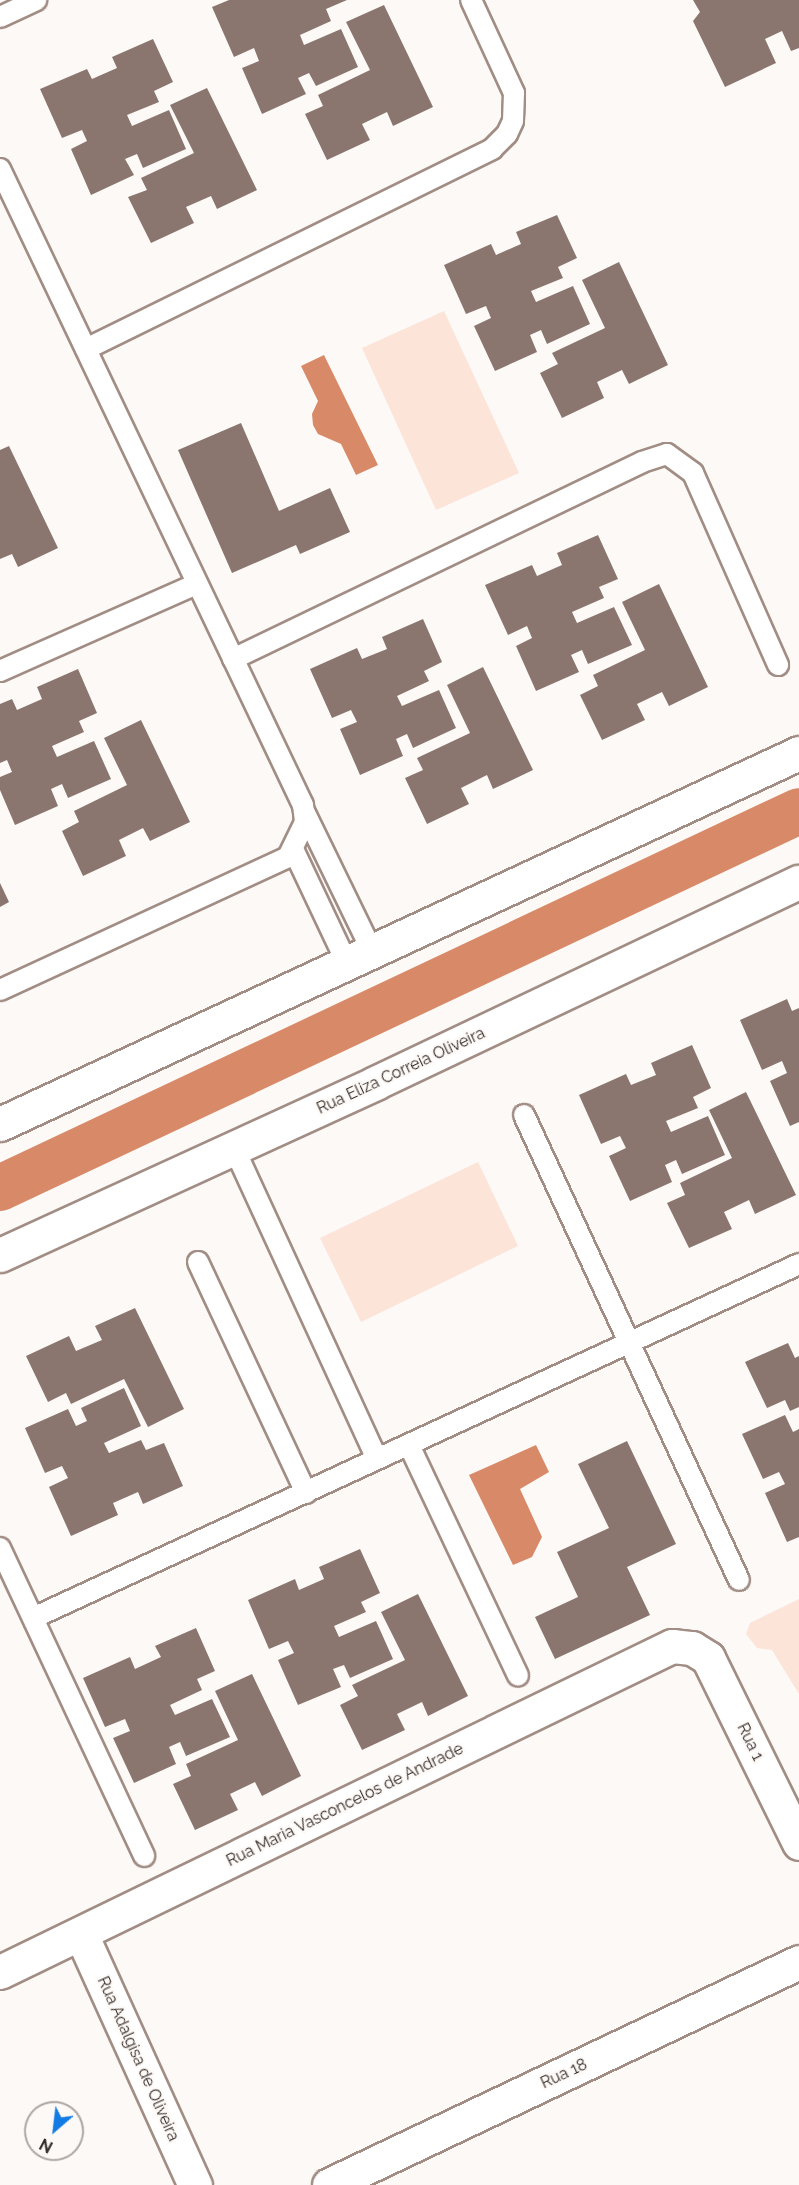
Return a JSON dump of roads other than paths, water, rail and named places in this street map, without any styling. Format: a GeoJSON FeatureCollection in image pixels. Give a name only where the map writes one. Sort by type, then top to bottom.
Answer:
{"type":"FeatureCollection","features":[{"type":"Feature","properties":{"kind":"street"},"geometry":{"type":"LineString","coordinates":[[0,1124],[799,753]]}},
{"type":"Feature","properties":{"kind":"street","name":"Rua Eliza Correia Oliveira"},"geometry":{"type":"LineString","coordinates":[[0,1255],[234,1148],[799,882]]}},
{"type":"Feature","properties":{"kind":"street","name":"Rua 1"},"geometry":{"type":"LineString","coordinates":[[692,1648],[708,1658],[713,1667],[799,1843]]}},
{"type":"Feature","properties":{"kind":"street","name":"Rua Maria Vasconcelos de Andrade"},"geometry":{"type":"LineString","coordinates":[[0,1972],[662,1650],[692,1648]]}},
{"type":"Feature","properties":{"kind":"street","name":"Rua Adalgisa de Oliveira"},"geometry":{"type":"LineString","coordinates":[[81,1934],[195,2185]]}},
{"type":"Feature","properties":{"kind":"street","name":"Rua 18"},"geometry":{"type":"LineString","coordinates":[[329,2185],[799,1962]]}},
{"type":"Feature","properties":{"kind":"lane"},"geometry":{"type":"LineString","coordinates":[[0,17],[36,0]]}},
{"type":"Feature","properties":{"kind":"lane"},"geometry":{"type":"LineString","coordinates":[[86,349],[492,149],[507,134],[513,121],[514,93],[471,0]]}},
{"type":"Feature","properties":{"kind":"lane"},"geometry":{"type":"LineString","coordinates":[[0,169],[305,812],[359,957]]}},
{"type":"Feature","properties":{"kind":"lane"},"geometry":{"type":"LineString","coordinates":[[233,659],[642,462],[667,454],[693,473],[778,665]]}},
{"type":"Feature","properties":{"kind":"lane"},"geometry":{"type":"LineString","coordinates":[[0,671],[196,584]]}},
{"type":"Feature","properties":{"kind":"lane"},"geometry":{"type":"LineString","coordinates":[[0,990],[288,857],[304,830],[305,812]]}},
{"type":"Feature","properties":{"kind":"lane"},"geometry":{"type":"LineString","coordinates":[[293,849],[359,957]]}},
{"type":"Feature","properties":{"kind":"lane"},"geometry":{"type":"LineString","coordinates":[[524,1115],[739,1580]]}},
{"type":"Feature","properties":{"kind":"lane"},"geometry":{"type":"LineString","coordinates":[[234,1148],[377,1459]]}},
{"type":"Feature","properties":{"kind":"lane"},"geometry":{"type":"LineString","coordinates":[[198,1262],[306,1492]]}},
{"type":"Feature","properties":{"kind":"lane"},"geometry":{"type":"LineString","coordinates":[[33,1618],[799,1264]]}},
{"type":"Feature","properties":{"kind":"lane"},"geometry":{"type":"LineString","coordinates":[[409,1445],[518,1676]]}},
{"type":"Feature","properties":{"kind":"lane"},"geometry":{"type":"LineString","coordinates":[[0,1548],[144,1856]]}},
{"type":"Feature","properties":{"kind":"waterway"},"geometry":{"type":"LineString","coordinates":[[0,1188],[799,811]]}}]}
